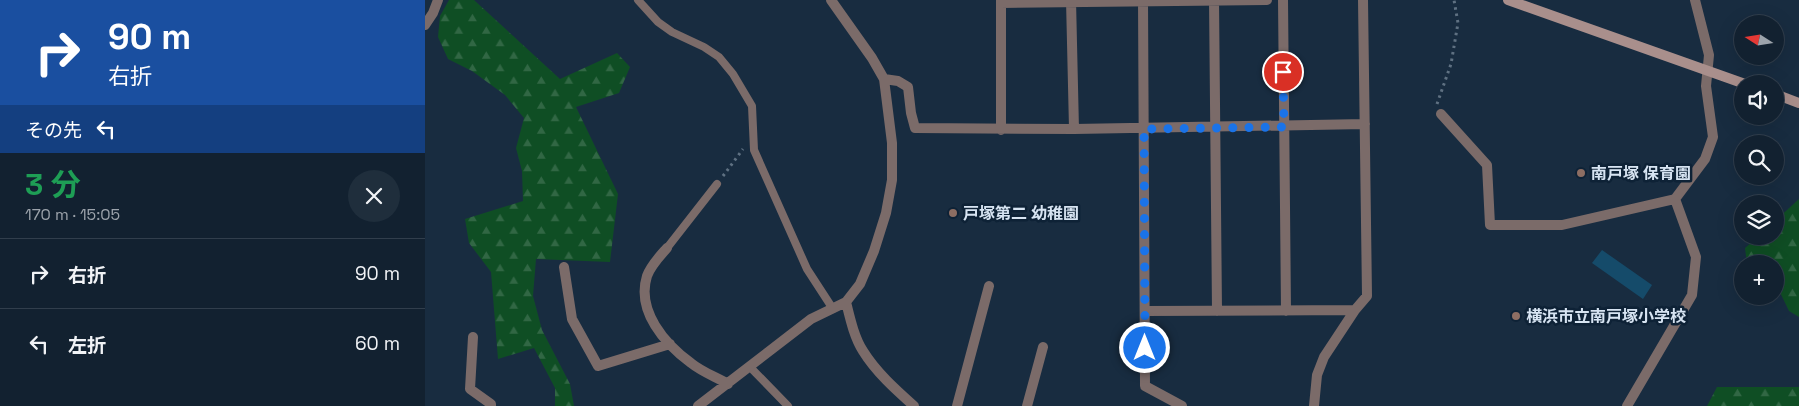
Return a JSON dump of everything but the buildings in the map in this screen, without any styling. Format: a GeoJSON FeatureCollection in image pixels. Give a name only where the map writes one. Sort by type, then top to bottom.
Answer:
{"type":"FeatureCollection","features":[{"type":"Feature","properties":{"kind":"street"},"geometry":{"type":"LineString","coordinates":[[425,25],[439,0]]}},
{"type":"Feature","properties":{"kind":"street"},"geometry":{"type":"LineString","coordinates":[[698,406],[811,320],[846,302],[860,284],[874,251],[886,213],[892,180],[892,143],[884,79],[872,58],[831,0]]}},
{"type":"Feature","properties":{"kind":"street"},"geometry":{"type":"LineString","coordinates":[[1214,0],[1217,311]]}},
{"type":"Feature","properties":{"kind":"street"},"geometry":{"type":"LineString","coordinates":[[1001,130],[1001,1],[1267,0]]}},
{"type":"Feature","properties":{"kind":"street"},"geometry":{"type":"LineString","coordinates":[[1283,0],[1286,311]]}},
{"type":"Feature","properties":{"kind":"street"},"geometry":{"type":"LineString","coordinates":[[1314,406],[1317,375],[1324,357],[1355,310],[1367,296],[1363,0]]}},
{"type":"Feature","properties":{"kind":"street"},"geometry":{"type":"LineString","coordinates":[[1508,0],[1528,4],[1734,80]]}},
{"type":"Feature","properties":{"kind":"street"},"geometry":{"type":"LineString","coordinates":[[1441,114],[1487,165],[1490,225],[1562,225],[1675,199],[1705,159],[1713,137],[1706,86],[1709,55],[1695,0]]}},
{"type":"Feature","properties":{"kind":"street"},"geometry":{"type":"LineString","coordinates":[[1071,1],[1074,129]]}},
{"type":"Feature","properties":{"kind":"street"},"geometry":{"type":"LineString","coordinates":[[1143,1],[1145,386],[1182,406]]}},
{"type":"Feature","properties":{"kind":"street"},"geometry":{"type":"LineString","coordinates":[[884,79],[898,81],[908,87],[915,128],[1001,130],[1144,129],[1365,124]]}},
{"type":"Feature","properties":{"kind":"street"},"geometry":{"type":"LineString","coordinates":[[1784,97],[1799,103]]}},
{"type":"Feature","properties":{"kind":"street"},"geometry":{"type":"LineString","coordinates":[[1627,406],[1693,295],[1696,256],[1675,199]]}},
{"type":"Feature","properties":{"kind":"street"},"geometry":{"type":"LineString","coordinates":[[667,248],[653,265],[647,276],[645,294],[648,313],[662,337],[691,364],[728,384]]}},
{"type":"Feature","properties":{"kind":"street"},"geometry":{"type":"LineString","coordinates":[[563,267],[572,319],[598,366],[670,344]]}},
{"type":"Feature","properties":{"kind":"street"},"geometry":{"type":"LineString","coordinates":[[957,406],[989,286]]}},
{"type":"Feature","properties":{"kind":"street"},"geometry":{"type":"LineString","coordinates":[[846,302],[852,325],[862,350],[880,374],[914,406]]}},
{"type":"Feature","properties":{"kind":"street"},"geometry":{"type":"LineString","coordinates":[[1145,311],[1355,310]]}},
{"type":"Feature","properties":{"kind":"street"},"geometry":{"type":"LineString","coordinates":[[473,337],[470,388],[491,404],[491,406]]}},
{"type":"Feature","properties":{"kind":"street"},"geometry":{"type":"LineString","coordinates":[[1027,406],[1043,347]]}},
{"type":"Feature","properties":{"kind":"lane"},"geometry":{"type":"LineString","coordinates":[[638,0],[658,22],[672,32],[704,47],[719,57],[733,74],[752,106],[754,150],[807,270],[833,309]]}},
{"type":"Feature","properties":{"kind":"lane"},"geometry":{"type":"LineString","coordinates":[[667,248],[717,184]]}},
{"type":"Feature","properties":{"kind":"lane"},"geometry":{"type":"LineString","coordinates":[[750,368],[788,406]]}},
{"type":"Feature","properties":{"kind":"path"},"geometry":{"type":"LineString","coordinates":[[1441,114],[1437,104],[1451,64],[1458,23],[1454,0]]}},
{"type":"Feature","properties":{"kind":"path"},"geometry":{"type":"LineString","coordinates":[[717,184],[743,149],[754,138]]}},
{"type":"Feature","properties":{"kind":"green space"},"geometry":{"type":"Polygon","coordinates":[[[449,0],[474,0],[560,79],[617,53],[630,67],[619,93],[576,107],[618,194],[610,262],[536,259],[533,296],[542,330],[570,384],[574,406],[555,406],[555,388],[534,348],[498,359],[491,272],[469,243],[465,219],[523,201],[522,171],[516,148],[524,118],[505,95],[472,71],[448,59],[438,37],[440,16],[449,0]]]}},
{"type":"Feature","properties":{"kind":"green space"},"geometry":{"type":"Polygon","coordinates":[[[1799,199],[1799,317],[1789,311],[1784,301],[1784,255],[1746,255],[1745,248],[1748,245],[1784,245],[1784,213],[1799,199]]]}},
{"type":"Feature","properties":{"kind":"green space"},"geometry":{"type":"Polygon","coordinates":[[[1717,387],[1799,387],[1799,406],[1707,406],[1717,387]]]}},
{"type":"Feature","properties":{"kind":"water"},"geometry":{"type":"Polygon","coordinates":[[[1602,250],[1652,285],[1643,299],[1592,263],[1602,250]]]}},
{"type":"Feature","properties":{"kind":"place","name":"南戸塚 保育園"},"geometry":{"type":"Point","coordinates":[1581,173]}},
{"type":"Feature","properties":{"kind":"place","name":"戸塚第二 幼稚園"},"geometry":{"type":"Point","coordinates":[953,213]}},
{"type":"Feature","properties":{"kind":"place","name":"横浜市立南戸塚小学校"},"geometry":{"type":"Point","coordinates":[1516,316]}},
{"type":"Feature","properties":{"kind":"route"},"geometry":{"type":"LineString","coordinates":[[1145,348],[1144,129],[1284,127],[1283,72]]}}]}
